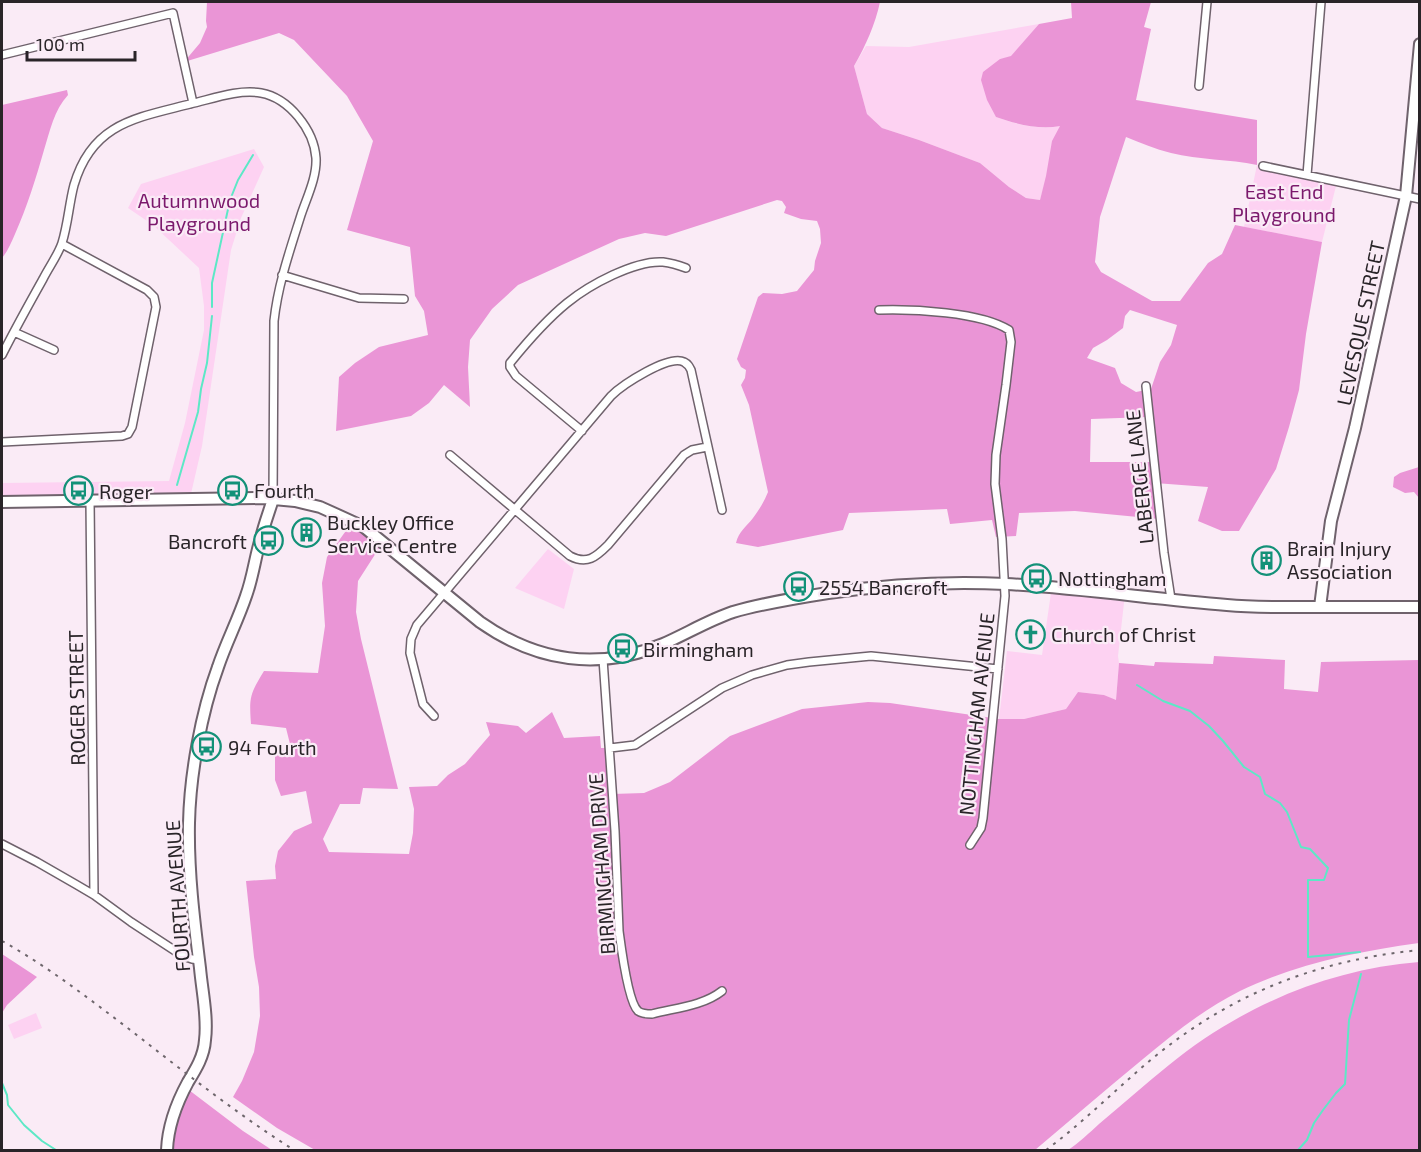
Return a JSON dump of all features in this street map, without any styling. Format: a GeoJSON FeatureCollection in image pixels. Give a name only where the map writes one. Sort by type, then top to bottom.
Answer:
{"type":"FeatureCollection","features":[{"type":"Feature","properties":{"kind":"main road","name":"LEVESQUE STREET"},"geometry":{"type":"LineString","coordinates":[[1320,607],[1331,521],[1356,428],[1406,196],[1419,44]]}},
{"type":"Feature","properties":{"kind":"main road"},"geometry":{"type":"LineString","coordinates":[[2,502],[258,498],[295,501],[320,507],[353,521],[374,535],[480,622],[498,634],[519,645],[540,652],[582,659],[603,659],[642,652],[733,613],[785,600],[882,587],[1005,584],[1046,586],[1247,607],[1419,607]]}},
{"type":"Feature","properties":{"kind":"main road","name":"FOURTH AVENUE"},"geometry":{"type":"LineString","coordinates":[[167,1150],[168,1131],[176,1105],[199,1063],[206,1041],[189,847],[193,775],[208,696],[247,594],[273,499]]}},
{"type":"Feature","properties":{"kind":"street"},"geometry":{"type":"LineString","coordinates":[[1199,86],[1208,2]]}},
{"type":"Feature","properties":{"kind":"street"},"geometry":{"type":"LineString","coordinates":[[1306,175],[1321,2]]}},
{"type":"Feature","properties":{"kind":"street"},"geometry":{"type":"LineString","coordinates":[[2,55],[173,13],[193,104]]}},
{"type":"Feature","properties":{"kind":"street"},"geometry":{"type":"LineString","coordinates":[[2,355],[62,244],[78,174],[92,148],[112,130],[143,115],[247,92],[266,94],[282,102],[309,131],[315,149],[316,163],[282,274],[274,321],[273,499]]}},
{"type":"Feature","properties":{"kind":"street"},"geometry":{"type":"LineString","coordinates":[[1263,166],[1419,199]]}},
{"type":"Feature","properties":{"kind":"street"},"geometry":{"type":"LineString","coordinates":[[2,442],[122,436],[128,434],[132,427],[156,307],[154,297],[147,290],[62,244]]}},
{"type":"Feature","properties":{"kind":"street"},"geometry":{"type":"LineString","coordinates":[[582,431],[516,376],[510,363],[545,324],[585,290],[626,270],[651,262],[673,263],[686,268]]}},
{"type":"Feature","properties":{"kind":"street"},"geometry":{"type":"LineString","coordinates":[[282,274],[359,298],[404,299]]}},
{"type":"Feature","properties":{"kind":"street","name":"NOTTINGHAM AVENUE"},"geometry":{"type":"LineString","coordinates":[[879,310],[929,311],[964,316],[999,323],[1009,330],[1011,342],[996,455],[995,484],[1005,584],[983,818],[981,828],[970,845]]}},
{"type":"Feature","properties":{"kind":"street"},"geometry":{"type":"LineString","coordinates":[[14,332],[54,350]]}},
{"type":"Feature","properties":{"kind":"street"},"geometry":{"type":"LineString","coordinates":[[434,716],[423,704],[410,647],[417,626],[619,387],[674,360],[687,363],[691,370],[722,510]]}},
{"type":"Feature","properties":{"kind":"street","name":"LABERGE LANE"},"geometry":{"type":"LineString","coordinates":[[1146,386],[1162,541],[1171,599]]}},
{"type":"Feature","properties":{"kind":"street"},"geometry":{"type":"LineString","coordinates":[[450,455],[570,556],[579,560],[597,556],[608,545],[684,455],[692,450],[707,447]]}},
{"type":"Feature","properties":{"kind":"street","name":"ROGER STREET"},"geometry":{"type":"LineString","coordinates":[[90,500],[94,896]]}},
{"type":"Feature","properties":{"kind":"street"},"geometry":{"type":"LineString","coordinates":[[610,748],[635,745],[722,688],[752,675],[787,665],[871,656],[998,669]]}},
{"type":"Feature","properties":{"kind":"street","name":"BIRMINGHAM DRIVE"},"geometry":{"type":"LineString","coordinates":[[603,659],[615,831],[619,931],[633,1002],[638,1011],[652,1014],[703,1002],[714,998],[722,991]]}},
{"type":"Feature","properties":{"kind":"street"},"geometry":{"type":"LineString","coordinates":[[2,844],[94,896],[183,956],[199,960]]}},
{"type":"Feature","properties":{"kind":"green space"},"geometry":{"type":"Polygon","coordinates":[[[1039,24],[1011,57],[1000,59],[996,117],[1036,127],[1061,125],[1040,200],[1026,198],[980,163],[882,128],[867,114],[854,66],[866,46],[909,47],[1039,24]]]}},
{"type":"Feature","properties":{"kind":"green space","name":"Autumnwood Playground"},"geometry":{"type":"Polygon","coordinates":[[[254,149],[264,167],[241,218],[231,250],[202,446],[190,498],[2,501],[2,483],[169,481],[185,423],[204,330],[204,306],[199,268],[153,225],[128,208],[141,184],[254,149]]]}},
{"type":"Feature","properties":{"kind":"green space","name":"East End Playground"},"geometry":{"type":"Polygon","coordinates":[[[1257,165],[1337,182],[1322,242],[1244,227],[1257,165]]]}},
{"type":"Feature","properties":{"kind":"green space"},"geometry":{"type":"Polygon","coordinates":[[[548,549],[574,569],[564,609],[515,588],[548,549]]]}},
{"type":"Feature","properties":{"kind":"green space"},"geometry":{"type":"Polygon","coordinates":[[[1052,586],[1125,594],[1116,701],[1104,695],[1078,692],[1066,709],[1024,719],[999,719],[1007,651],[1042,655],[1052,586]]]}},
{"type":"Feature","properties":{"kind":"green space"},"geometry":{"type":"Polygon","coordinates":[[[36,1013],[42,1028],[14,1039],[8,1025],[36,1013]]]}},
{"type":"Feature","properties":{"kind":"shaded area"},"geometry":{"type":"Polygon","coordinates":[[[207,2],[880,2],[870,35],[854,66],[867,114],[882,128],[980,163],[1026,198],[1040,200],[1052,141],[1060,126],[1028,126],[996,117],[987,100],[981,80],[983,72],[1000,59],[1011,56],[1039,24],[1072,18],[1071,2],[1151,2],[1144,27],[1151,29],[1136,100],[1257,120],[1257,165],[1182,155],[1159,150],[1126,137],[1100,217],[1095,262],[1101,272],[1152,301],[1180,301],[1208,263],[1222,254],[1235,225],[1322,242],[1299,390],[1276,469],[1239,531],[1222,531],[1198,521],[1208,487],[1155,483],[1159,519],[1075,511],[1019,513],[1016,536],[996,537],[992,520],[950,524],[947,509],[849,513],[843,530],[758,547],[736,543],[768,492],[749,405],[741,385],[746,370],[741,367],[737,359],[758,297],[763,293],[782,294],[797,291],[814,270],[821,243],[817,221],[801,219],[784,213],[786,207],[782,201],[777,200],[666,236],[645,233],[619,239],[518,285],[492,309],[470,340],[468,367],[470,407],[444,385],[429,403],[411,416],[336,431],[339,377],[379,347],[428,335],[424,311],[415,296],[410,247],[347,230],[373,141],[347,96],[294,40],[279,33],[184,62],[200,43],[207,27],[207,2]],[[1130,310],[1125,316],[1123,328],[1093,348],[1087,358],[1115,368],[1121,383],[1136,392],[1151,389],[1160,362],[1171,345],[1177,325],[1130,310]],[[1148,417],[1091,419],[1090,462],[1152,462],[1148,417]]]}},
{"type":"Feature","properties":{"kind":"shaded area"},"geometry":{"type":"Polygon","coordinates":[[[67,90],[68,95],[53,121],[23,213],[2,258],[2,105],[67,90]]]}},
{"type":"Feature","properties":{"kind":"shaded area"},"geometry":{"type":"Polygon","coordinates":[[[1419,467],[1419,498],[1414,492],[1405,493],[1393,487],[1394,477],[1419,467]]]}},
{"type":"Feature","properties":{"kind":"shaded area"},"geometry":{"type":"Polygon","coordinates":[[[353,521],[383,542],[358,581],[356,612],[398,789],[363,788],[360,804],[340,804],[323,839],[329,852],[409,854],[414,809],[409,787],[437,786],[448,775],[465,764],[490,735],[486,722],[518,726],[526,733],[552,712],[564,738],[600,736],[601,748],[608,748],[612,794],[644,793],[670,782],[730,736],[802,709],[868,702],[890,703],[999,719],[1024,719],[1066,709],[1078,692],[1104,695],[1116,700],[1119,663],[1154,666],[1155,662],[1213,664],[1214,656],[1285,660],[1284,689],[1318,692],[1321,662],[1419,660],[1419,943],[1373,950],[1306,966],[1262,981],[1227,998],[1166,1040],[1035,1150],[315,1150],[277,1128],[233,1097],[254,1052],[260,1016],[259,987],[246,881],[276,879],[275,866],[278,851],[294,831],[312,823],[306,791],[281,796],[275,780],[275,753],[291,748],[286,728],[251,724],[251,701],[253,691],[264,671],[318,673],[325,626],[322,583],[327,557],[353,521]]]}},
{"type":"Feature","properties":{"kind":"shaded area"},"geometry":{"type":"Polygon","coordinates":[[[2,954],[37,977],[7,1005],[2,1013],[2,954]]]}},
{"type":"Feature","properties":{"kind":"shaded area"},"geometry":{"type":"Polygon","coordinates":[[[1419,962],[1419,1150],[1068,1150],[1160,1072],[1225,1025],[1286,994],[1319,982],[1385,966],[1419,962]]]}},
{"type":"Feature","properties":{"kind":"shaded area"},"geometry":{"type":"Polygon","coordinates":[[[185,1087],[243,1131],[272,1150],[167,1150],[185,1087]]]}},
{"type":"Feature","properties":{"kind":"waterway"},"geometry":{"type":"LineString","coordinates":[[212,307],[212,283],[230,200],[238,180],[253,155]]}},
{"type":"Feature","properties":{"kind":"waterway"},"geometry":{"type":"LineString","coordinates":[[177,485],[198,412],[207,363],[212,316]]}},
{"type":"Feature","properties":{"kind":"waterway"},"geometry":{"type":"LineString","coordinates":[[1137,685],[1163,701],[1190,711],[1209,726],[1244,767],[1260,777],[1265,794],[1280,803],[1287,812],[1301,847],[1310,849],[1328,868],[1324,880],[1308,880],[1308,957],[1360,952]]}},
{"type":"Feature","properties":{"kind":"waterway"},"geometry":{"type":"LineString","coordinates":[[1298,1150],[1307,1140],[1314,1123],[1323,1110],[1345,1084],[1349,1020],[1361,974]]}},
{"type":"Feature","properties":{"kind":"waterway"},"geometry":{"type":"LineString","coordinates":[[2,1083],[8,1105],[24,1125],[56,1150]]}},
{"type":"Feature","properties":{"kind":"railway"},"geometry":{"type":"LineString","coordinates":[[2,941],[67,983],[231,1107],[294,1150]]}},
{"type":"Feature","properties":{"kind":"railway"},"geometry":{"type":"LineString","coordinates":[[1046,1150],[1183,1035],[1245,998],[1312,971],[1346,962],[1420,950]]}},
{"type":"Feature","properties":{"kind":"place","name":"Fourth"},"geometry":{"type":"Point","coordinates":[233,490]}},
{"type":"Feature","properties":{"kind":"place","name":"Roger"},"geometry":{"type":"Point","coordinates":[78,491]}},
{"type":"Feature","properties":{"kind":"place","name":"Buckley Office Service Centre"},"geometry":{"type":"Point","coordinates":[306,533]}},
{"type":"Feature","properties":{"kind":"place","name":"Bancroft"},"geometry":{"type":"Point","coordinates":[268,541]}},
{"type":"Feature","properties":{"kind":"place","name":"Brain Injury Association"},"geometry":{"type":"Point","coordinates":[1266,560]}},
{"type":"Feature","properties":{"kind":"place","name":"Nottingham"},"geometry":{"type":"Point","coordinates":[1037,578]}},
{"type":"Feature","properties":{"kind":"place","name":"2554 Bancroft"},"geometry":{"type":"Point","coordinates":[798,587]}},
{"type":"Feature","properties":{"kind":"place","name":"Church of Christ"},"geometry":{"type":"Point","coordinates":[1030,634]}},
{"type":"Feature","properties":{"kind":"place","name":"Birmingham"},"geometry":{"type":"Point","coordinates":[622,649]}},
{"type":"Feature","properties":{"kind":"place","name":"94 Fourth"},"geometry":{"type":"Point","coordinates":[207,747]}}]}
